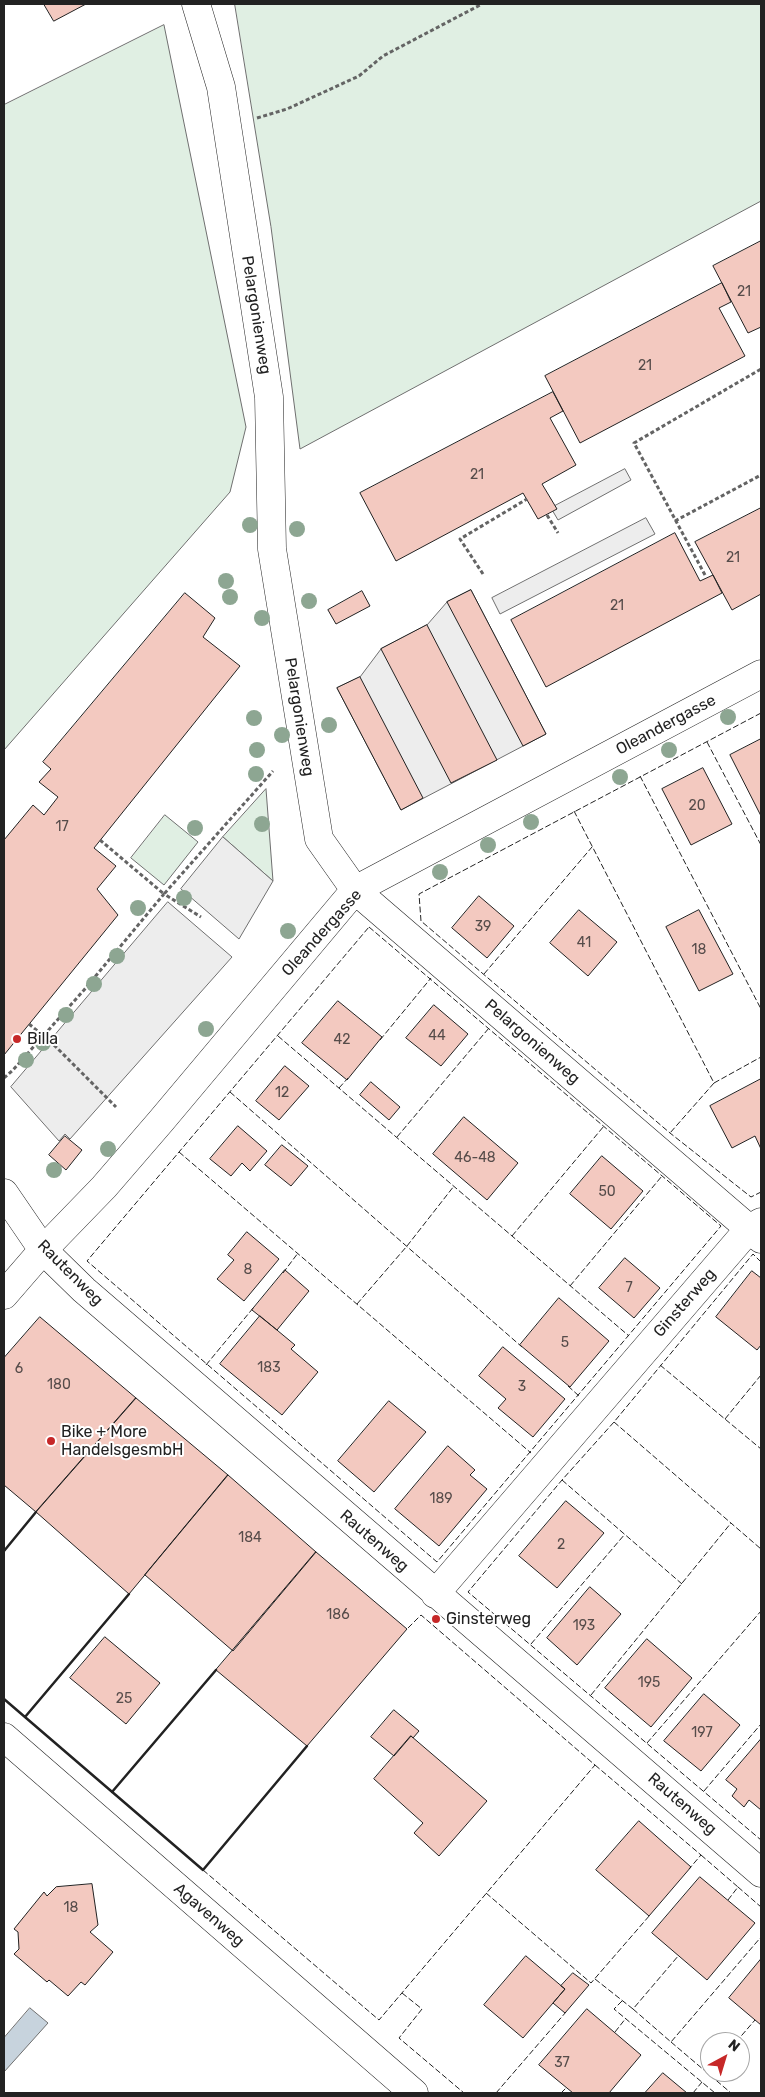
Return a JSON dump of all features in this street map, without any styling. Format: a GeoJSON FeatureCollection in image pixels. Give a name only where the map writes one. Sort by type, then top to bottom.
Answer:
{"type":"FeatureCollection","features":[{"type":"Feature","properties":{"kind":"street","name":"Pelargonienweg"},"geometry":{"type":"LineString","coordinates":[[196,4],[221,87],[269,397],[272,549],[319,839],[355,890],[757,1230]]}},
{"type":"Feature","properties":{"kind":"street","name":"Oleandergasse"},"geometry":{"type":"LineString","coordinates":[[4,1295],[43,1250],[117,1172],[355,890],[761,674]]}},
{"type":"Feature","properties":{"kind":"street","name":"Rautenweg"},"geometry":{"type":"LineString","coordinates":[[4,1193],[43,1250],[84,1290],[761,1873]]}},
{"type":"Feature","properties":{"kind":"street","name":"Ginsterweg"},"geometry":{"type":"LineString","coordinates":[[435,1594],[757,1230]]}},
{"type":"Feature","properties":{"kind":"street","name":"Agavenweg"},"geometry":{"type":"LineString","coordinates":[[4,1737],[414,2093]]}},
{"type":"Feature","properties":{"kind":"path"},"geometry":{"type":"LineString","coordinates":[[227,125],[288,109],[359,76],[383,56],[482,4]]}},
{"type":"Feature","properties":{"kind":"path"},"geometry":{"type":"LineString","coordinates":[[705,575],[634,443],[761,369]]}},
{"type":"Feature","properties":{"kind":"path"},"geometry":{"type":"LineString","coordinates":[[675,521],[761,475]]}},
{"type":"Feature","properties":{"kind":"path"},"geometry":{"type":"LineString","coordinates":[[483,574],[460,539],[527,500]]}},
{"type":"Feature","properties":{"kind":"path"},"geometry":{"type":"LineString","coordinates":[[547,515],[558,533]]}},
{"type":"Feature","properties":{"kind":"path"},"geometry":{"type":"LineString","coordinates":[[4,1078],[84,990],[164,894],[273,771]]}},
{"type":"Feature","properties":{"kind":"path"},"geometry":{"type":"LineString","coordinates":[[100,840],[164,894],[201,917]]}},
{"type":"Feature","properties":{"kind":"path"},"geometry":{"type":"LineString","coordinates":[[29,1024],[43,1035],[116,1107]]}},
{"type":"Feature","properties":{"kind":"green space"},"geometry":{"type":"Polygon","coordinates":[[[235,4],[761,4],[761,201],[300,449],[271,227],[235,4]]]}},
{"type":"Feature","properties":{"kind":"green space"},"geometry":{"type":"Polygon","coordinates":[[[164,25],[246,427],[230,492],[4,750],[4,105],[164,25]]]}},
{"type":"Feature","properties":{"kind":"green space"},"geometry":{"type":"Polygon","coordinates":[[[266,789],[273,881],[223,837],[266,789]]]}},
{"type":"Feature","properties":{"kind":"green space"},"geometry":{"type":"Polygon","coordinates":[[[165,815],[198,842],[164,885],[131,858],[165,815]]]}},
{"type":"Feature","properties":{"kind":"shaded area"},"geometry":{"type":"Polygon","coordinates":[[[625,469],[631,480],[558,520],[551,508],[625,469]]]}},
{"type":"Feature","properties":{"kind":"shaded area"},"geometry":{"type":"Polygon","coordinates":[[[646,518],[655,534],[500,614],[492,598],[646,518]]]}},
{"type":"Feature","properties":{"kind":"shaded area"},"geometry":{"type":"Polygon","coordinates":[[[471,590],[546,734],[401,810],[337,688],[360,677],[381,649],[427,625],[447,602],[471,590]]]}},
{"type":"Feature","properties":{"kind":"shaded area"},"geometry":{"type":"Polygon","coordinates":[[[223,837],[273,881],[239,939],[181,889],[223,837]]]}},
{"type":"Feature","properties":{"kind":"shaded area"},"geometry":{"type":"Polygon","coordinates":[[[168,902],[232,957],[70,1139],[65,1134],[59,1141],[11,1087],[168,902]]]}},
{"type":"Feature","properties":{"kind":"shaded area"},"geometry":{"type":"Polygon","coordinates":[[[30,2008],[48,2023],[4,2072],[4,2038],[30,2008]]]}},
{"type":"Feature","properties":{"kind":"building"},"geometry":{"type":"Polygon","coordinates":[[[44,4],[86,4],[54,21],[44,4]]]}},
{"type":"Feature","properties":{"kind":"building"},"geometry":{"type":"Polygon","coordinates":[[[761,241],[761,327],[748,333],[713,266],[761,241]]]}},
{"type":"Feature","properties":{"kind":"building"},"geometry":{"type":"Polygon","coordinates":[[[722,283],[731,302],[719,308],[745,356],[580,443],[545,376],[722,283]]]}},
{"type":"Feature","properties":{"kind":"building"},"geometry":{"type":"Polygon","coordinates":[[[553,392],[563,411],[550,418],[576,465],[542,484],[557,509],[538,519],[523,493],[396,561],[360,493],[553,392]]]}},
{"type":"Feature","properties":{"kind":"building"},"geometry":{"type":"Polygon","coordinates":[[[761,508],[761,594],[732,610],[695,542],[761,508]]]}},
{"type":"Feature","properties":{"kind":"building"},"geometry":{"type":"Polygon","coordinates":[[[675,533],[700,581],[713,575],[722,593],[546,687],[511,620],[675,533]]]}},
{"type":"Feature","properties":{"kind":"building"},"geometry":{"type":"Polygon","coordinates":[[[471,590],[546,734],[523,746],[447,602],[471,590]]]}},
{"type":"Feature","properties":{"kind":"building"},"geometry":{"type":"Polygon","coordinates":[[[362,591],[370,606],[336,624],[328,610],[362,591]]]}},
{"type":"Feature","properties":{"kind":"building"},"geometry":{"type":"Polygon","coordinates":[[[185,593],[215,618],[203,637],[240,666],[94,848],[116,866],[97,889],[118,915],[4,1055],[4,840],[33,805],[44,815],[58,797],[39,782],[51,769],[43,762],[185,593]]]}},
{"type":"Feature","properties":{"kind":"building"},"geometry":{"type":"Polygon","coordinates":[[[427,625],[497,760],[451,783],[381,649],[427,625]]]}},
{"type":"Feature","properties":{"kind":"building"},"geometry":{"type":"Polygon","coordinates":[[[360,677],[423,798],[401,810],[337,688],[360,677]]]}},
{"type":"Feature","properties":{"kind":"building"},"geometry":{"type":"Polygon","coordinates":[[[761,739],[761,816],[730,755],[761,739]]]}},
{"type":"Feature","properties":{"kind":"building"},"geometry":{"type":"Polygon","coordinates":[[[703,768],[732,824],[691,845],[662,789],[703,768]]]}},
{"type":"Feature","properties":{"kind":"building"},"geometry":{"type":"Polygon","coordinates":[[[479,896],[514,926],[487,958],[452,928],[479,896]]]}},
{"type":"Feature","properties":{"kind":"building"},"geometry":{"type":"Polygon","coordinates":[[[579,910],[617,942],[588,976],[550,943],[579,910]]]}},
{"type":"Feature","properties":{"kind":"building"},"geometry":{"type":"Polygon","coordinates":[[[699,910],[733,974],[699,991],[666,927],[699,910]]]}},
{"type":"Feature","properties":{"kind":"building"},"geometry":{"type":"Polygon","coordinates":[[[338,1001],[382,1037],[347,1080],[302,1043],[338,1001]]]}},
{"type":"Feature","properties":{"kind":"building"},"geometry":{"type":"Polygon","coordinates":[[[434,1005],[468,1034],[441,1066],[406,1038],[434,1005]]]}},
{"type":"Feature","properties":{"kind":"building"},"geometry":{"type":"Polygon","coordinates":[[[285,1066],[309,1086],[279,1120],[256,1101],[285,1066]]]}},
{"type":"Feature","properties":{"kind":"building"},"geometry":{"type":"Polygon","coordinates":[[[761,1079],[761,1149],[755,1136],[732,1148],[710,1106],[761,1079]]]}},
{"type":"Feature","properties":{"kind":"building"},"geometry":{"type":"Polygon","coordinates":[[[371,1082],[400,1107],[389,1120],[360,1095],[371,1082]]]}},
{"type":"Feature","properties":{"kind":"building"},"geometry":{"type":"Polygon","coordinates":[[[464,1117],[518,1163],[487,1200],[433,1154],[464,1117]]]}},
{"type":"Feature","properties":{"kind":"building"},"geometry":{"type":"Polygon","coordinates":[[[238,1126],[267,1151],[250,1171],[242,1163],[231,1176],[210,1159],[238,1126]]]}},
{"type":"Feature","properties":{"kind":"building"},"geometry":{"type":"Polygon","coordinates":[[[65,1136],[82,1150],[66,1170],[49,1155],[65,1136]]]}},
{"type":"Feature","properties":{"kind":"building"},"geometry":{"type":"Polygon","coordinates":[[[282,1145],[308,1166],[291,1186],[265,1165],[282,1145]]]}},
{"type":"Feature","properties":{"kind":"building"},"geometry":{"type":"Polygon","coordinates":[[[602,1156],[643,1191],[611,1229],[570,1194],[602,1156]]]}},
{"type":"Feature","properties":{"kind":"building"},"geometry":{"type":"Polygon","coordinates":[[[247,1232],[279,1259],[244,1301],[217,1279],[234,1260],[228,1255],[247,1232]]]}},
{"type":"Feature","properties":{"kind":"building"},"geometry":{"type":"Polygon","coordinates":[[[625,1258],[660,1288],[634,1318],[599,1288],[625,1258]]]}},
{"type":"Feature","properties":{"kind":"building"},"geometry":{"type":"Polygon","coordinates":[[[285,1270],[309,1291],[277,1330],[252,1310],[285,1270]]]}},
{"type":"Feature","properties":{"kind":"building"},"geometry":{"type":"Polygon","coordinates":[[[752,1271],[761,1278],[761,1345],[757,1350],[716,1317],[752,1271]]]}},
{"type":"Feature","properties":{"kind":"building"},"geometry":{"type":"Polygon","coordinates":[[[559,1298],[609,1341],[570,1387],[520,1345],[559,1298]]]}},
{"type":"Feature","properties":{"kind":"building"},"geometry":{"type":"Polygon","coordinates":[[[260,1316],[295,1345],[291,1349],[318,1372],[282,1415],[220,1364],[260,1316]]]}},
{"type":"Feature","properties":{"kind":"building","name":"Bike + More HandelsgesmbH"},"geometry":{"type":"Polygon","coordinates":[[[40,1317],[136,1398],[36,1512],[4,1485],[4,1358],[40,1317]]]}},
{"type":"Feature","properties":{"kind":"building"},"geometry":{"type":"Polygon","coordinates":[[[503,1347],[565,1399],[533,1437],[498,1408],[506,1399],[479,1376],[503,1347]]]}},
{"type":"Feature","properties":{"kind":"building"},"geometry":{"type":"Polygon","coordinates":[[[136,1398],[228,1475],[129,1594],[36,1512],[136,1398]]]}},
{"type":"Feature","properties":{"kind":"building"},"geometry":{"type":"Polygon","coordinates":[[[389,1401],[426,1432],[374,1492],[338,1461],[389,1401]]]}},
{"type":"Feature","properties":{"kind":"building"},"geometry":{"type":"Polygon","coordinates":[[[448,1446],[475,1470],[470,1475],[487,1489],[439,1546],[395,1509],[448,1446]]]}},
{"type":"Feature","properties":{"kind":"building"},"geometry":{"type":"Polygon","coordinates":[[[228,1475],[316,1552],[233,1651],[145,1575],[228,1475]]]}},
{"type":"Feature","properties":{"kind":"building"},"geometry":{"type":"Polygon","coordinates":[[[566,1501],[604,1533],[557,1588],[519,1556],[566,1501]]]}},
{"type":"Feature","properties":{"kind":"building"},"geometry":{"type":"Polygon","coordinates":[[[316,1552],[407,1629],[307,1746],[216,1670],[316,1552]]]}},
{"type":"Feature","properties":{"kind":"building"},"geometry":{"type":"Polygon","coordinates":[[[590,1587],[621,1614],[577,1665],[547,1638],[590,1587]]]}},
{"type":"Feature","properties":{"kind":"building"},"geometry":{"type":"Polygon","coordinates":[[[105,1637],[160,1683],[126,1724],[70,1678],[105,1637]]]}},
{"type":"Feature","properties":{"kind":"building"},"geometry":{"type":"Polygon","coordinates":[[[647,1639],[692,1678],[651,1727],[605,1688],[647,1639]]]}},
{"type":"Feature","properties":{"kind":"building"},"geometry":{"type":"Polygon","coordinates":[[[704,1694],[740,1725],[701,1771],[664,1741],[704,1694]]]}},
{"type":"Feature","properties":{"kind":"building"},"geometry":{"type":"Polygon","coordinates":[[[394,1710],[419,1731],[413,1738],[411,1736],[394,1756],[371,1737],[394,1710]]]}},
{"type":"Feature","properties":{"kind":"building"},"geometry":{"type":"Polygon","coordinates":[[[411,1736],[487,1801],[439,1856],[414,1833],[423,1823],[374,1779],[411,1736]]]}},
{"type":"Feature","properties":{"kind":"building"},"geometry":{"type":"Polygon","coordinates":[[[761,1739],[761,1810],[749,1800],[744,1807],[732,1796],[737,1789],[726,1780],[761,1739]]]}},
{"type":"Feature","properties":{"kind":"building"},"geometry":{"type":"Polygon","coordinates":[[[639,1821],[691,1867],[649,1916],[596,1870],[639,1821]]]}},
{"type":"Feature","properties":{"kind":"building"},"geometry":{"type":"Polygon","coordinates":[[[700,1877],[755,1923],[707,1980],[652,1933],[700,1877]]]}},
{"type":"Feature","properties":{"kind":"building"},"geometry":{"type":"Polygon","coordinates":[[[92,1884],[98,1925],[90,1932],[113,1952],[85,1985],[81,1982],[68,1996],[49,1980],[47,1982],[14,1954],[19,1949],[18,1932],[14,1929],[44,1892],[47,1896],[56,1887],[92,1884]]]}},
{"type":"Feature","properties":{"kind":"building"},"geometry":{"type":"Polygon","coordinates":[[[526,1956],[565,1989],[523,2038],[484,2005],[526,1956]]]}},
{"type":"Feature","properties":{"kind":"building"},"geometry":{"type":"Polygon","coordinates":[[[761,1959],[761,2025],[729,1998],[761,1959]]]}},
{"type":"Feature","properties":{"kind":"building"},"geometry":{"type":"Polygon","coordinates":[[[573,1973],[589,1985],[565,2013],[553,2003],[565,1989],[561,1986],[573,1973]]]}},
{"type":"Feature","properties":{"kind":"building"},"geometry":{"type":"Polygon","coordinates":[[[587,2009],[641,2055],[609,2093],[573,2093],[539,2065],[587,2009]]]}},
{"type":"Feature","properties":{"kind":"building"},"geometry":{"type":"Polygon","coordinates":[[[663,2073],[687,2093],[645,2093],[663,2073]]]}},
{"type":"Feature","properties":{"kind":"fence"},"geometry":{"type":"LineString","coordinates":[[761,713],[419,894],[421,921],[670,1133],[751,1197],[761,1192]]}},
{"type":"Feature","properties":{"kind":"fence"},"geometry":{"type":"LineString","coordinates":[[707,742],[761,845]]}},
{"type":"Feature","properties":{"kind":"fence"},"geometry":{"type":"LineString","coordinates":[[640,776],[761,1009]]}},
{"type":"Feature","properties":{"kind":"fence"},"geometry":{"type":"LineString","coordinates":[[574,811],[714,1083],[670,1133]]}},
{"type":"Feature","properties":{"kind":"fence"},"geometry":{"type":"LineString","coordinates":[[484,974],[592,847]]}},
{"type":"Feature","properties":{"kind":"fence"},"geometry":{"type":"LineString","coordinates":[[369,927],[721,1226],[437,1562],[87,1261],[369,927]]}},
{"type":"Feature","properties":{"kind":"fence"},"geometry":{"type":"LineString","coordinates":[[380,1040],[431,978]]}},
{"type":"Feature","properties":{"kind":"fence"},"geometry":{"type":"LineString","coordinates":[[397,1137],[489,1028]]}},
{"type":"Feature","properties":{"kind":"fence"},"geometry":{"type":"LineString","coordinates":[[278,1036],[629,1336]]}},
{"type":"Feature","properties":{"kind":"fence"},"geometry":{"type":"LineString","coordinates":[[714,1083],[761,1057]]}},
{"type":"Feature","properties":{"kind":"fence"},"geometry":{"type":"LineString","coordinates":[[339,1088],[348,1078]]}},
{"type":"Feature","properties":{"kind":"fence"},"geometry":{"type":"LineString","coordinates":[[230,1092],[522,1347]]}},
{"type":"Feature","properties":{"kind":"fence"},"geometry":{"type":"LineString","coordinates":[[512,1236],[604,1126]]}},
{"type":"Feature","properties":{"kind":"fence"},"geometry":{"type":"LineString","coordinates":[[179,1152],[531,1453]]}},
{"type":"Feature","properties":{"kind":"fence"},"geometry":{"type":"LineString","coordinates":[[570,1286],[662,1176]]}},
{"type":"Feature","properties":{"kind":"fence"},"geometry":{"type":"LineString","coordinates":[[357,1304],[407,1246],[454,1186]]}},
{"type":"Feature","properties":{"kind":"fence"},"geometry":{"type":"LineString","coordinates":[[283,1273],[298,1253]]}},
{"type":"Feature","properties":{"kind":"fence"},"geometry":{"type":"LineString","coordinates":[[761,1262],[753,1254],[614,1422],[562,1480],[468,1592],[761,1840]]}},
{"type":"Feature","properties":{"kind":"fence"},"geometry":{"type":"LineString","coordinates":[[206,1365],[254,1307]]}},
{"type":"Feature","properties":{"kind":"fence"},"geometry":{"type":"LineString","coordinates":[[660,1365],[761,1449]]}},
{"type":"Feature","properties":{"kind":"fence"},"geometry":{"type":"LineString","coordinates":[[725,1419],[761,1375]]}},
{"type":"Feature","properties":{"kind":"fence"},"geometry":{"type":"LineString","coordinates":[[568,1386],[579,1396]]}},
{"type":"Feature","properties":{"kind":"fence"},"geometry":{"type":"LineString","coordinates":[[614,1422],[761,1549]]}},
{"type":"Feature","properties":{"kind":"fence"},"geometry":{"type":"LineString","coordinates":[[562,1480],[682,1584]]}},
{"type":"Feature","properties":{"kind":"fence"},"geometry":{"type":"LineString","coordinates":[[591,1695],[731,1523]]}},
{"type":"Feature","properties":{"kind":"fence"},"geometry":{"type":"LineString","coordinates":[[531,1644],[625,1534]]}},
{"type":"Feature","properties":{"kind":"fence"},"geometry":{"type":"LineString","coordinates":[[647,1743],[761,1611]]}},
{"type":"Feature","properties":{"kind":"fence"},"geometry":{"type":"LineString","coordinates":[[203,1870],[379,2020],[595,1765],[421,1615],[407,1629]]}},
{"type":"Feature","properties":{"kind":"fence"},"geometry":{"type":"LineString","coordinates":[[704,1791],[761,1724]]}},
{"type":"Feature","properties":{"kind":"fence"},"geometry":{"type":"LineString","coordinates":[[595,1765],[701,1855],[689,1869]]}},
{"type":"Feature","properties":{"kind":"fence"},"geometry":{"type":"LineString","coordinates":[[701,1855],[738,1887],[728,1900]]}},
{"type":"Feature","properties":{"kind":"fence"},"geometry":{"type":"LineString","coordinates":[[738,1887],[761,1907]]}},
{"type":"Feature","properties":{"kind":"fence"},"geometry":{"type":"LineString","coordinates":[[486,1893],[591,1983],[650,1915]]}},
{"type":"Feature","properties":{"kind":"fence"},"geometry":{"type":"LineString","coordinates":[[633,2009],[671,2042],[761,1937]]}},
{"type":"Feature","properties":{"kind":"fence"},"geometry":{"type":"LineString","coordinates":[[595,1979],[633,2009],[679,1955]]}},
{"type":"Feature","properties":{"kind":"fence"},"geometry":{"type":"LineString","coordinates":[[402,1993],[422,2009],[399,2038],[464,2093]]}},
{"type":"Feature","properties":{"kind":"fence"},"geometry":{"type":"LineString","coordinates":[[622,2001],[614,2009],[715,2093]]}},
{"type":"Feature","properties":{"kind":"fence"},"geometry":{"type":"LineString","coordinates":[[496,2093],[566,2012]]}},
{"type":"Feature","properties":{"kind":"fence"},"geometry":{"type":"LineString","coordinates":[[615,2032],[626,2018]]}},
{"type":"Feature","properties":{"kind":"fence"},"geometry":{"type":"LineString","coordinates":[[745,2032],[755,2020]]}},
{"type":"Feature","properties":{"kind":"fence"},"geometry":{"type":"LineString","coordinates":[[671,2042],[731,2093]]}},
{"type":"Feature","properties":{"kind":"fence"},"geometry":{"type":"LineString","coordinates":[[693,2093],[702,2082]]}},
{"type":"Feature","properties":{"kind":"fence"},"geometry":{"type":"LineString","coordinates":[[561,2093],[566,2088]]}},
{"type":"Feature","properties":{"kind":"wall"},"geometry":{"type":"LineString","coordinates":[[4,1551],[36,1512]]}},
{"type":"Feature","properties":{"kind":"wall"},"geometry":{"type":"LineString","coordinates":[[25,1717],[129,1594]]}},
{"type":"Feature","properties":{"kind":"wall"},"geometry":{"type":"LineString","coordinates":[[112,1792],[216,1670]]}},
{"type":"Feature","properties":{"kind":"wall"},"geometry":{"type":"LineString","coordinates":[[4,1699],[203,1870],[307,1746]]}},
{"type":"Feature","properties":{"kind":"place","name":"Billa"},"geometry":{"type":"Point","coordinates":[17,1039]}},
{"type":"Feature","properties":{"kind":"place","name":"Bike + More HandelsgesmbH"},"geometry":{"type":"Point","coordinates":[51,1441]}},
{"type":"Feature","properties":{"kind":"place","name":"Ginsterweg"},"geometry":{"type":"Point","coordinates":[436,1619]}}]}
